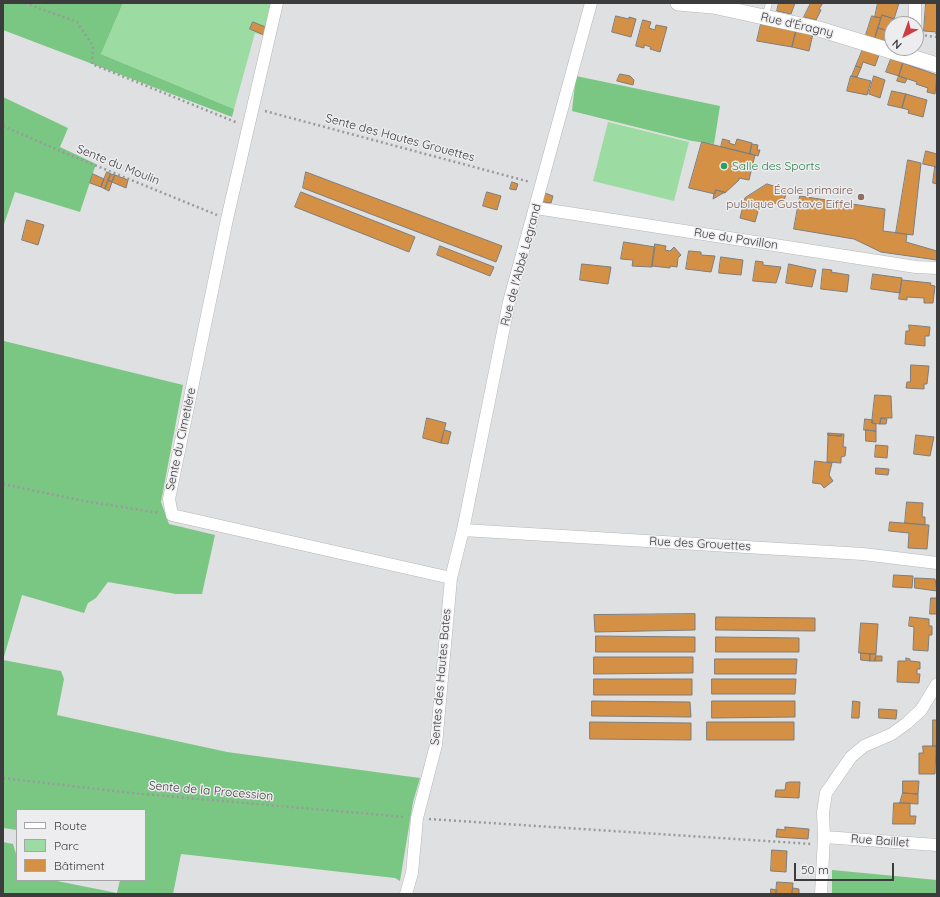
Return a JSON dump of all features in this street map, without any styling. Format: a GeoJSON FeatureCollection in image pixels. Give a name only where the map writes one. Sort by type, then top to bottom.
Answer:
{"type":"FeatureCollection","features":[{"type":"Feature","properties":{"kind":"street","name":"Sente du Cimetière"},"geometry":{"type":"LineString","coordinates":[[172,515],[169,499],[227,219],[277,3]]}},
{"type":"Feature","properties":{"kind":"street","name":"Rue de l'Abbé Legrand"},"geometry":{"type":"LineString","coordinates":[[463,530],[509,302],[591,3]]}},
{"type":"Feature","properties":{"kind":"street","name":"Rue d'Éragny"},"geometry":{"type":"LineString","coordinates":[[678,3],[767,10],[819,29],[884,45]]}},
{"type":"Feature","properties":{"kind":"street"},"geometry":{"type":"LineString","coordinates":[[915,3],[915,16]]}},
{"type":"Feature","properties":{"kind":"street","name":"Rue d'Éragny"},"geometry":{"type":"LineString","coordinates":[[922,56],[937,64]]}},
{"type":"Feature","properties":{"kind":"street","name":"Rue du Pavillon"},"geometry":{"type":"LineString","coordinates":[[536,208],[908,266],[937,268]]}},
{"type":"Feature","properties":{"kind":"street"},"geometry":{"type":"LineString","coordinates":[[172,515],[451,578]]}},
{"type":"Feature","properties":{"kind":"street","name":"Rue des Grouettes"},"geometry":{"type":"LineString","coordinates":[[463,530],[863,554],[937,563]]}},
{"type":"Feature","properties":{"kind":"street","name":"Sentes des Hautes Bates"},"geometry":{"type":"LineString","coordinates":[[406,894],[412,873],[417,818],[436,745],[451,578],[463,530]]}},
{"type":"Feature","properties":{"kind":"street"},"geometry":{"type":"LineString","coordinates":[[821,894],[824,841],[823,812],[826,793],[844,766],[864,746],[892,734],[921,710],[937,684]]}},
{"type":"Feature","properties":{"kind":"street","name":"Rue Baillet"},"geometry":{"type":"LineString","coordinates":[[824,841],[937,845]]}},
{"type":"Feature","properties":{"kind":"path"},"geometry":{"type":"LineString","coordinates":[[25,3],[78,22],[93,46],[92,64],[248,127]]}},
{"type":"Feature","properties":{"kind":"path"},"geometry":{"type":"LineString","coordinates":[[924,35],[937,37],[936,32]]}},
{"type":"Feature","properties":{"kind":"path","name":"Sente des Hautes Grouettes"},"geometry":{"type":"LineString","coordinates":[[252,108],[542,186]]}},
{"type":"Feature","properties":{"kind":"path","name":"Sente du Moulin"},"geometry":{"type":"LineString","coordinates":[[3,126],[65,154],[227,219]]}},
{"type":"Feature","properties":{"kind":"path"},"geometry":{"type":"LineString","coordinates":[[3,484],[84,501],[172,515]]}},
{"type":"Feature","properties":{"kind":"path","name":"Sente de la Procession"},"geometry":{"type":"LineString","coordinates":[[3,778],[132,793],[417,818],[824,841]]}},
{"type":"Feature","properties":{"kind":"green space"},"geometry":{"type":"Polygon","coordinates":[[[3,3],[123,3],[101,54],[234,109],[232,117],[3,30],[3,3]]]}},
{"type":"Feature","properties":{"kind":"green space"},"geometry":{"type":"Polygon","coordinates":[[[123,3],[274,3],[269,8],[268,16],[270,19],[266,36],[255,33],[234,109],[101,54],[123,3]]]}},
{"type":"Feature","properties":{"kind":"green space"},"geometry":{"type":"Polygon","coordinates":[[[576,76],[720,106],[714,144],[692,141],[572,111],[576,76]]]}},
{"type":"Feature","properties":{"kind":"green space"},"geometry":{"type":"Polygon","coordinates":[[[3,97],[68,128],[60,147],[96,164],[80,212],[15,192],[3,227],[3,97]]]}},
{"type":"Feature","properties":{"kind":"green space"},"geometry":{"type":"Polygon","coordinates":[[[608,122],[689,142],[674,201],[593,181],[608,122]]]}},
{"type":"Feature","properties":{"kind":"green space"},"geometry":{"type":"Polygon","coordinates":[[[3,338],[4,341],[183,385],[161,502],[169,524],[215,535],[202,594],[176,594],[108,582],[96,598],[88,603],[84,613],[22,595],[3,660],[3,338]]]}},
{"type":"Feature","properties":{"kind":"green space"},"geometry":{"type":"Polygon","coordinates":[[[3,660],[61,671],[64,679],[57,715],[227,752],[420,778],[413,802],[400,881],[395,878],[181,854],[173,894],[3,894],[3,842],[13,844],[16,854],[16,881],[57,881],[117,893],[120,881],[146,881],[146,809],[16,809],[16,830],[3,828],[3,660]]]}},
{"type":"Feature","properties":{"kind":"green space"},"geometry":{"type":"Polygon","coordinates":[[[832,870],[937,880],[937,894],[832,894],[832,870]]]}},
{"type":"Feature","properties":{"kind":"building"},"geometry":{"type":"Polygon","coordinates":[[[779,3],[795,3],[791,14],[777,11],[779,3]]]}},
{"type":"Feature","properties":{"kind":"building"},"geometry":{"type":"Polygon","coordinates":[[[811,3],[823,3],[819,9],[821,10],[816,20],[804,17],[811,3]]]}},
{"type":"Feature","properties":{"kind":"building"},"geometry":{"type":"Polygon","coordinates":[[[878,3],[899,3],[895,16],[882,15],[881,18],[875,17],[878,3]]]}},
{"type":"Feature","properties":{"kind":"building"},"geometry":{"type":"Polygon","coordinates":[[[926,3],[937,3],[937,32],[924,31],[926,3]]]}},
{"type":"Feature","properties":{"kind":"building"},"geometry":{"type":"Polygon","coordinates":[[[882,15],[885,16],[884,30],[878,28],[882,15]]]}},
{"type":"Feature","properties":{"kind":"building"},"geometry":{"type":"Polygon","coordinates":[[[616,16],[636,19],[631,37],[612,32],[616,16]]]}},
{"type":"Feature","properties":{"kind":"building"},"geometry":{"type":"Polygon","coordinates":[[[872,16],[881,18],[875,38],[866,35],[872,16]]]}},
{"type":"Feature","properties":{"kind":"building"},"geometry":{"type":"Polygon","coordinates":[[[643,20],[651,22],[649,28],[655,30],[656,25],[667,27],[660,52],[650,49],[651,47],[644,45],[644,48],[636,46],[643,20]]]}},
{"type":"Feature","properties":{"kind":"building"},"geometry":{"type":"Polygon","coordinates":[[[253,22],[268,28],[266,36],[250,29],[253,22]]]}},
{"type":"Feature","properties":{"kind":"building"},"geometry":{"type":"Polygon","coordinates":[[[761,24],[796,31],[792,47],[757,41],[761,24]]]}},
{"type":"Feature","properties":{"kind":"building"},"geometry":{"type":"Polygon","coordinates":[[[878,28],[884,30],[884,41],[875,38],[878,28]]]}},
{"type":"Feature","properties":{"kind":"building"},"geometry":{"type":"Polygon","coordinates":[[[796,31],[813,34],[809,51],[792,47],[796,31]]]}},
{"type":"Feature","properties":{"kind":"building"},"geometry":{"type":"Polygon","coordinates":[[[863,49],[879,55],[875,66],[863,62],[861,68],[856,66],[863,49]]]}},
{"type":"Feature","properties":{"kind":"building"},"geometry":{"type":"Polygon","coordinates":[[[891,59],[903,63],[899,76],[886,72],[891,59]]]}},
{"type":"Feature","properties":{"kind":"building"},"geometry":{"type":"Polygon","coordinates":[[[903,63],[937,75],[935,94],[927,92],[928,88],[916,84],[917,82],[899,76],[903,63]]]}},
{"type":"Feature","properties":{"kind":"building"},"geometry":{"type":"Polygon","coordinates":[[[856,66],[861,68],[857,77],[852,76],[856,66]]]}},
{"type":"Feature","properties":{"kind":"building"},"geometry":{"type":"Polygon","coordinates":[[[620,74],[630,76],[634,80],[633,85],[617,81],[620,74]]]}},
{"type":"Feature","properties":{"kind":"building"},"geometry":{"type":"Polygon","coordinates":[[[851,76],[871,81],[867,95],[847,91],[851,76]]]}},
{"type":"Feature","properties":{"kind":"building"},"geometry":{"type":"Polygon","coordinates":[[[874,76],[885,80],[880,98],[869,94],[874,76]]]}},
{"type":"Feature","properties":{"kind":"building"},"geometry":{"type":"Polygon","coordinates":[[[899,76],[907,79],[905,83],[897,81],[899,76]]]}},
{"type":"Feature","properties":{"kind":"building"},"geometry":{"type":"Polygon","coordinates":[[[892,91],[906,94],[902,108],[888,105],[892,91]]]}},
{"type":"Feature","properties":{"kind":"building"},"geometry":{"type":"Polygon","coordinates":[[[906,94],[927,100],[923,117],[908,113],[909,110],[902,108],[906,94]]]}},
{"type":"Feature","properties":{"kind":"building"},"geometry":{"type":"Polygon","coordinates":[[[723,139],[730,141],[729,143],[735,145],[737,139],[752,143],[750,154],[721,147],[723,139]]]}},
{"type":"Feature","properties":{"kind":"building","name":"Salle des Sports"},"geometry":{"type":"Polygon","coordinates":[[[702,142],[755,155],[749,180],[739,178],[739,180],[725,193],[716,190],[715,194],[689,188],[702,142]]]}},
{"type":"Feature","properties":{"kind":"building"},"geometry":{"type":"Polygon","coordinates":[[[752,144],[758,145],[757,150],[760,150],[758,156],[750,154],[752,144]]]}},
{"type":"Feature","properties":{"kind":"building"},"geometry":{"type":"Polygon","coordinates":[[[926,151],[937,154],[937,167],[923,164],[926,151]]]}},
{"type":"Feature","properties":{"kind":"building"},"geometry":{"type":"Polygon","coordinates":[[[908,160],[921,163],[913,235],[896,233],[908,160]]]}},
{"type":"Feature","properties":{"kind":"building"},"geometry":{"type":"Polygon","coordinates":[[[935,167],[937,167],[937,184],[933,183],[935,167]]]}},
{"type":"Feature","properties":{"kind":"building"},"geometry":{"type":"Polygon","coordinates":[[[107,172],[111,174],[105,189],[101,187],[107,172]]]}},
{"type":"Feature","properties":{"kind":"building"},"geometry":{"type":"Polygon","coordinates":[[[306,172],[502,246],[496,262],[303,188],[306,172]]]}},
{"type":"Feature","properties":{"kind":"building"},"geometry":{"type":"Polygon","coordinates":[[[93,174],[104,179],[101,187],[90,183],[93,174]]]}},
{"type":"Feature","properties":{"kind":"building"},"geometry":{"type":"Polygon","coordinates":[[[111,174],[115,175],[112,182],[108,180],[111,174]]]}},
{"type":"Feature","properties":{"kind":"building"},"geometry":{"type":"Polygon","coordinates":[[[115,175],[128,180],[126,188],[112,182],[115,175]]]}},
{"type":"Feature","properties":{"kind":"building"},"geometry":{"type":"Polygon","coordinates":[[[108,180],[112,182],[109,191],[105,189],[108,180]]]}},
{"type":"Feature","properties":{"kind":"building"},"geometry":{"type":"Polygon","coordinates":[[[512,182],[518,184],[516,190],[510,189],[512,182]]]}},
{"type":"Feature","properties":{"kind":"building"},"geometry":{"type":"Polygon","coordinates":[[[767,184],[787,190],[783,205],[770,202],[759,208],[755,222],[740,218],[745,198],[767,184]]]}},
{"type":"Feature","properties":{"kind":"building"},"geometry":{"type":"Polygon","coordinates":[[[716,190],[725,192],[713,199],[714,194],[716,190]]]}},
{"type":"Feature","properties":{"kind":"building"},"geometry":{"type":"Polygon","coordinates":[[[301,192],[415,237],[409,252],[295,207],[301,192]]]}},
{"type":"Feature","properties":{"kind":"building"},"geometry":{"type":"Polygon","coordinates":[[[487,192],[501,196],[497,210],[483,206],[487,192]]]}},
{"type":"Feature","properties":{"kind":"building"},"geometry":{"type":"Polygon","coordinates":[[[545,193],[553,196],[551,203],[543,202],[545,193]]]}},
{"type":"Feature","properties":{"kind":"building"},"geometry":{"type":"Polygon","coordinates":[[[800,196],[885,209],[883,231],[907,234],[906,242],[937,251],[937,260],[881,252],[854,239],[794,229],[800,196]]]}},
{"type":"Feature","properties":{"kind":"building"},"geometry":{"type":"Polygon","coordinates":[[[27,220],[44,225],[38,245],[22,240],[27,220]]]}},
{"type":"Feature","properties":{"kind":"building"},"geometry":{"type":"Polygon","coordinates":[[[624,242],[655,247],[652,267],[632,266],[633,260],[621,259],[624,242]]]}},
{"type":"Feature","properties":{"kind":"building"},"geometry":{"type":"Polygon","coordinates":[[[655,244],[666,246],[665,250],[670,251],[674,247],[681,255],[678,258],[677,267],[670,266],[670,268],[652,266],[655,244]]]}},
{"type":"Feature","properties":{"kind":"building"},"geometry":{"type":"Polygon","coordinates":[[[440,246],[494,267],[490,276],[437,255],[440,246]]]}},
{"type":"Feature","properties":{"kind":"building"},"geometry":{"type":"Polygon","coordinates":[[[689,251],[701,252],[701,255],[715,256],[711,272],[686,269],[689,251]]]}},
{"type":"Feature","properties":{"kind":"building"},"geometry":{"type":"Polygon","coordinates":[[[721,257],[743,260],[741,275],[719,273],[721,257]]]}},
{"type":"Feature","properties":{"kind":"building"},"geometry":{"type":"Polygon","coordinates":[[[756,261],[763,262],[763,265],[781,267],[776,283],[753,281],[756,261]]]}},
{"type":"Feature","properties":{"kind":"building"},"geometry":{"type":"Polygon","coordinates":[[[582,264],[611,267],[608,284],[580,280],[582,264]]]}},
{"type":"Feature","properties":{"kind":"building"},"geometry":{"type":"Polygon","coordinates":[[[789,264],[816,270],[812,287],[786,283],[789,264]]]}},
{"type":"Feature","properties":{"kind":"building"},"geometry":{"type":"Polygon","coordinates":[[[823,269],[849,275],[847,292],[821,289],[823,269]]]}},
{"type":"Feature","properties":{"kind":"building"},"geometry":{"type":"Polygon","coordinates":[[[873,274],[902,278],[900,293],[871,289],[873,274]]]}},
{"type":"Feature","properties":{"kind":"building"},"geometry":{"type":"Polygon","coordinates":[[[902,280],[931,283],[930,285],[935,286],[933,303],[924,303],[924,298],[907,297],[907,300],[899,299],[902,280]]]}},
{"type":"Feature","properties":{"kind":"building"},"geometry":{"type":"Polygon","coordinates":[[[909,325],[930,327],[929,336],[925,336],[925,346],[905,344],[906,331],[909,331],[909,325]]]}},
{"type":"Feature","properties":{"kind":"building"},"geometry":{"type":"Polygon","coordinates":[[[911,365],[929,366],[927,384],[924,384],[924,389],[906,388],[907,382],[910,382],[911,365]]]}},
{"type":"Feature","properties":{"kind":"building"},"geometry":{"type":"Polygon","coordinates":[[[875,395],[891,396],[892,418],[881,418],[880,424],[872,423],[875,395]]]}},
{"type":"Feature","properties":{"kind":"building"},"geometry":{"type":"Polygon","coordinates":[[[427,418],[446,423],[441,443],[423,438],[427,418]]]}},
{"type":"Feature","properties":{"kind":"building"},"geometry":{"type":"Polygon","coordinates":[[[881,418],[887,419],[886,424],[880,424],[881,418]]]}},
{"type":"Feature","properties":{"kind":"building"},"geometry":{"type":"Polygon","coordinates":[[[865,419],[873,420],[872,423],[876,424],[876,431],[864,430],[865,419]]]}},
{"type":"Feature","properties":{"kind":"building"},"geometry":{"type":"Polygon","coordinates":[[[445,430],[451,432],[448,444],[441,443],[445,430]]]}},
{"type":"Feature","properties":{"kind":"building"},"geometry":{"type":"Polygon","coordinates":[[[866,430],[876,431],[876,442],[866,441],[866,430]]]}},
{"type":"Feature","properties":{"kind":"building"},"geometry":{"type":"Polygon","coordinates":[[[828,433],[841,434],[841,436],[828,435],[828,433]]]}},
{"type":"Feature","properties":{"kind":"building"},"geometry":{"type":"Polygon","coordinates":[[[841,434],[844,434],[843,447],[846,447],[845,456],[841,457],[841,463],[827,462],[828,435],[841,436],[841,434]]]}},
{"type":"Feature","properties":{"kind":"building"},"geometry":{"type":"Polygon","coordinates":[[[916,435],[934,437],[930,456],[914,454],[916,435]]]}},
{"type":"Feature","properties":{"kind":"building"},"geometry":{"type":"Polygon","coordinates":[[[876,445],[888,446],[887,458],[875,457],[876,445]]]}},
{"type":"Feature","properties":{"kind":"building"},"geometry":{"type":"Polygon","coordinates":[[[815,461],[832,463],[829,475],[833,481],[824,488],[821,484],[813,483],[815,461]]]}},
{"type":"Feature","properties":{"kind":"building"},"geometry":{"type":"Polygon","coordinates":[[[876,468],[889,469],[888,475],[876,474],[876,468]]]}},
{"type":"Feature","properties":{"kind":"building"},"geometry":{"type":"Polygon","coordinates":[[[907,502],[923,503],[922,517],[925,517],[925,525],[905,523],[907,502]]]}},
{"type":"Feature","properties":{"kind":"building"},"geometry":{"type":"Polygon","coordinates":[[[890,522],[929,525],[927,549],[908,548],[909,533],[889,531],[890,522]]]}},
{"type":"Feature","properties":{"kind":"building"},"geometry":{"type":"Polygon","coordinates":[[[894,575],[913,576],[912,588],[893,587],[894,575]]]}},
{"type":"Feature","properties":{"kind":"building"},"geometry":{"type":"Polygon","coordinates":[[[915,578],[935,579],[937,591],[915,588],[915,578]]]}},
{"type":"Feature","properties":{"kind":"building"},"geometry":{"type":"Polygon","coordinates":[[[931,598],[937,598],[937,614],[930,614],[931,598]]]}},
{"type":"Feature","properties":{"kind":"building"},"geometry":{"type":"Polygon","coordinates":[[[695,614],[695,630],[595,632],[594,615],[695,614]]]}},
{"type":"Feature","properties":{"kind":"building"},"geometry":{"type":"Polygon","coordinates":[[[716,617],[815,618],[815,631],[716,630],[716,617]]]}},
{"type":"Feature","properties":{"kind":"building"},"geometry":{"type":"Polygon","coordinates":[[[910,617],[929,619],[929,626],[932,626],[932,635],[929,635],[928,651],[913,650],[914,627],[909,626],[910,617]]]}},
{"type":"Feature","properties":{"kind":"building"},"geometry":{"type":"Polygon","coordinates":[[[861,623],[878,624],[876,654],[859,653],[861,623]]]}},
{"type":"Feature","properties":{"kind":"building"},"geometry":{"type":"Polygon","coordinates":[[[596,636],[695,637],[695,652],[596,652],[596,636]]]}},
{"type":"Feature","properties":{"kind":"building"},"geometry":{"type":"Polygon","coordinates":[[[716,637],[799,638],[799,652],[716,652],[716,637]]]}},
{"type":"Feature","properties":{"kind":"building"},"geometry":{"type":"Polygon","coordinates":[[[861,653],[870,654],[870,661],[861,660],[861,653]]]}},
{"type":"Feature","properties":{"kind":"building"},"geometry":{"type":"Polygon","coordinates":[[[870,654],[876,654],[875,661],[870,661],[870,654]]]}},
{"type":"Feature","properties":{"kind":"building"},"geometry":{"type":"Polygon","coordinates":[[[876,656],[882,656],[882,661],[875,661],[876,656]]]}},
{"type":"Feature","properties":{"kind":"building"},"geometry":{"type":"Polygon","coordinates":[[[594,657],[693,657],[693,673],[594,674],[594,657]]]}},
{"type":"Feature","properties":{"kind":"building"},"geometry":{"type":"Polygon","coordinates":[[[906,658],[910,659],[910,661],[920,662],[920,669],[917,669],[917,674],[920,674],[919,683],[897,682],[898,661],[906,661],[906,658]]]}},
{"type":"Feature","properties":{"kind":"building"},"geometry":{"type":"Polygon","coordinates":[[[715,659],[797,659],[796,674],[715,674],[715,659]]]}},
{"type":"Feature","properties":{"kind":"building"},"geometry":{"type":"Polygon","coordinates":[[[594,679],[692,679],[692,695],[594,695],[594,679]]]}},
{"type":"Feature","properties":{"kind":"building"},"geometry":{"type":"Polygon","coordinates":[[[712,679],[796,679],[795,694],[712,694],[712,679]]]}},
{"type":"Feature","properties":{"kind":"building"},"geometry":{"type":"Polygon","coordinates":[[[592,701],[690,702],[691,717],[592,716],[592,701]]]}},
{"type":"Feature","properties":{"kind":"building"},"geometry":{"type":"Polygon","coordinates":[[[712,701],[795,701],[795,717],[712,718],[712,701]]]}},
{"type":"Feature","properties":{"kind":"building"},"geometry":{"type":"Polygon","coordinates":[[[853,701],[860,702],[859,718],[852,718],[853,701]]]}},
{"type":"Feature","properties":{"kind":"building"},"geometry":{"type":"Polygon","coordinates":[[[879,709],[897,710],[896,719],[879,718],[879,709]]]}},
{"type":"Feature","properties":{"kind":"building"},"geometry":{"type":"Polygon","coordinates":[[[933,720],[937,720],[937,746],[933,746],[933,720]]]}},
{"type":"Feature","properties":{"kind":"building"},"geometry":{"type":"Polygon","coordinates":[[[590,722],[691,723],[691,740],[590,739],[590,722]]]}},
{"type":"Feature","properties":{"kind":"building"},"geometry":{"type":"Polygon","coordinates":[[[707,722],[794,722],[794,740],[707,740],[707,722]]]}},
{"type":"Feature","properties":{"kind":"building"},"geometry":{"type":"Polygon","coordinates":[[[923,746],[936,746],[935,774],[919,774],[919,753],[923,753],[923,746]]]}},
{"type":"Feature","properties":{"kind":"building"},"geometry":{"type":"Polygon","coordinates":[[[903,781],[919,781],[918,794],[903,793],[903,781]]]}},
{"type":"Feature","properties":{"kind":"building"},"geometry":{"type":"Polygon","coordinates":[[[800,782],[799,798],[775,797],[776,790],[785,790],[786,783],[800,782]]]}},
{"type":"Feature","properties":{"kind":"building"},"geometry":{"type":"Polygon","coordinates":[[[903,793],[918,794],[918,804],[900,803],[903,793]]]}},
{"type":"Feature","properties":{"kind":"building"},"geometry":{"type":"Polygon","coordinates":[[[894,803],[910,803],[910,816],[916,816],[915,824],[893,824],[894,803]]]}},
{"type":"Feature","properties":{"kind":"building"},"geometry":{"type":"Polygon","coordinates":[[[785,827],[809,829],[808,839],[776,837],[777,829],[785,830],[785,827]]]}},
{"type":"Feature","properties":{"kind":"building"},"geometry":{"type":"Polygon","coordinates":[[[772,850],[787,851],[786,872],[771,871],[772,850]]]}},
{"type":"Feature","properties":{"kind":"building"},"geometry":{"type":"Polygon","coordinates":[[[777,882],[793,883],[792,894],[776,894],[777,882]]]}},
{"type":"Feature","properties":{"kind":"building"},"geometry":{"type":"Polygon","coordinates":[[[793,888],[799,889],[799,894],[792,894],[793,888]]]}},
{"type":"Feature","properties":{"kind":"building"},"geometry":{"type":"Polygon","coordinates":[[[771,889],[777,890],[776,894],[771,894],[771,889]]]}},
{"type":"Feature","properties":{"kind":"place","name":"Salle des Sports"},"geometry":{"type":"Point","coordinates":[724,166]}},
{"type":"Feature","properties":{"kind":"place","name":"École primaire publique Gustave Eiffel"},"geometry":{"type":"Point","coordinates":[861,197]}}]}
